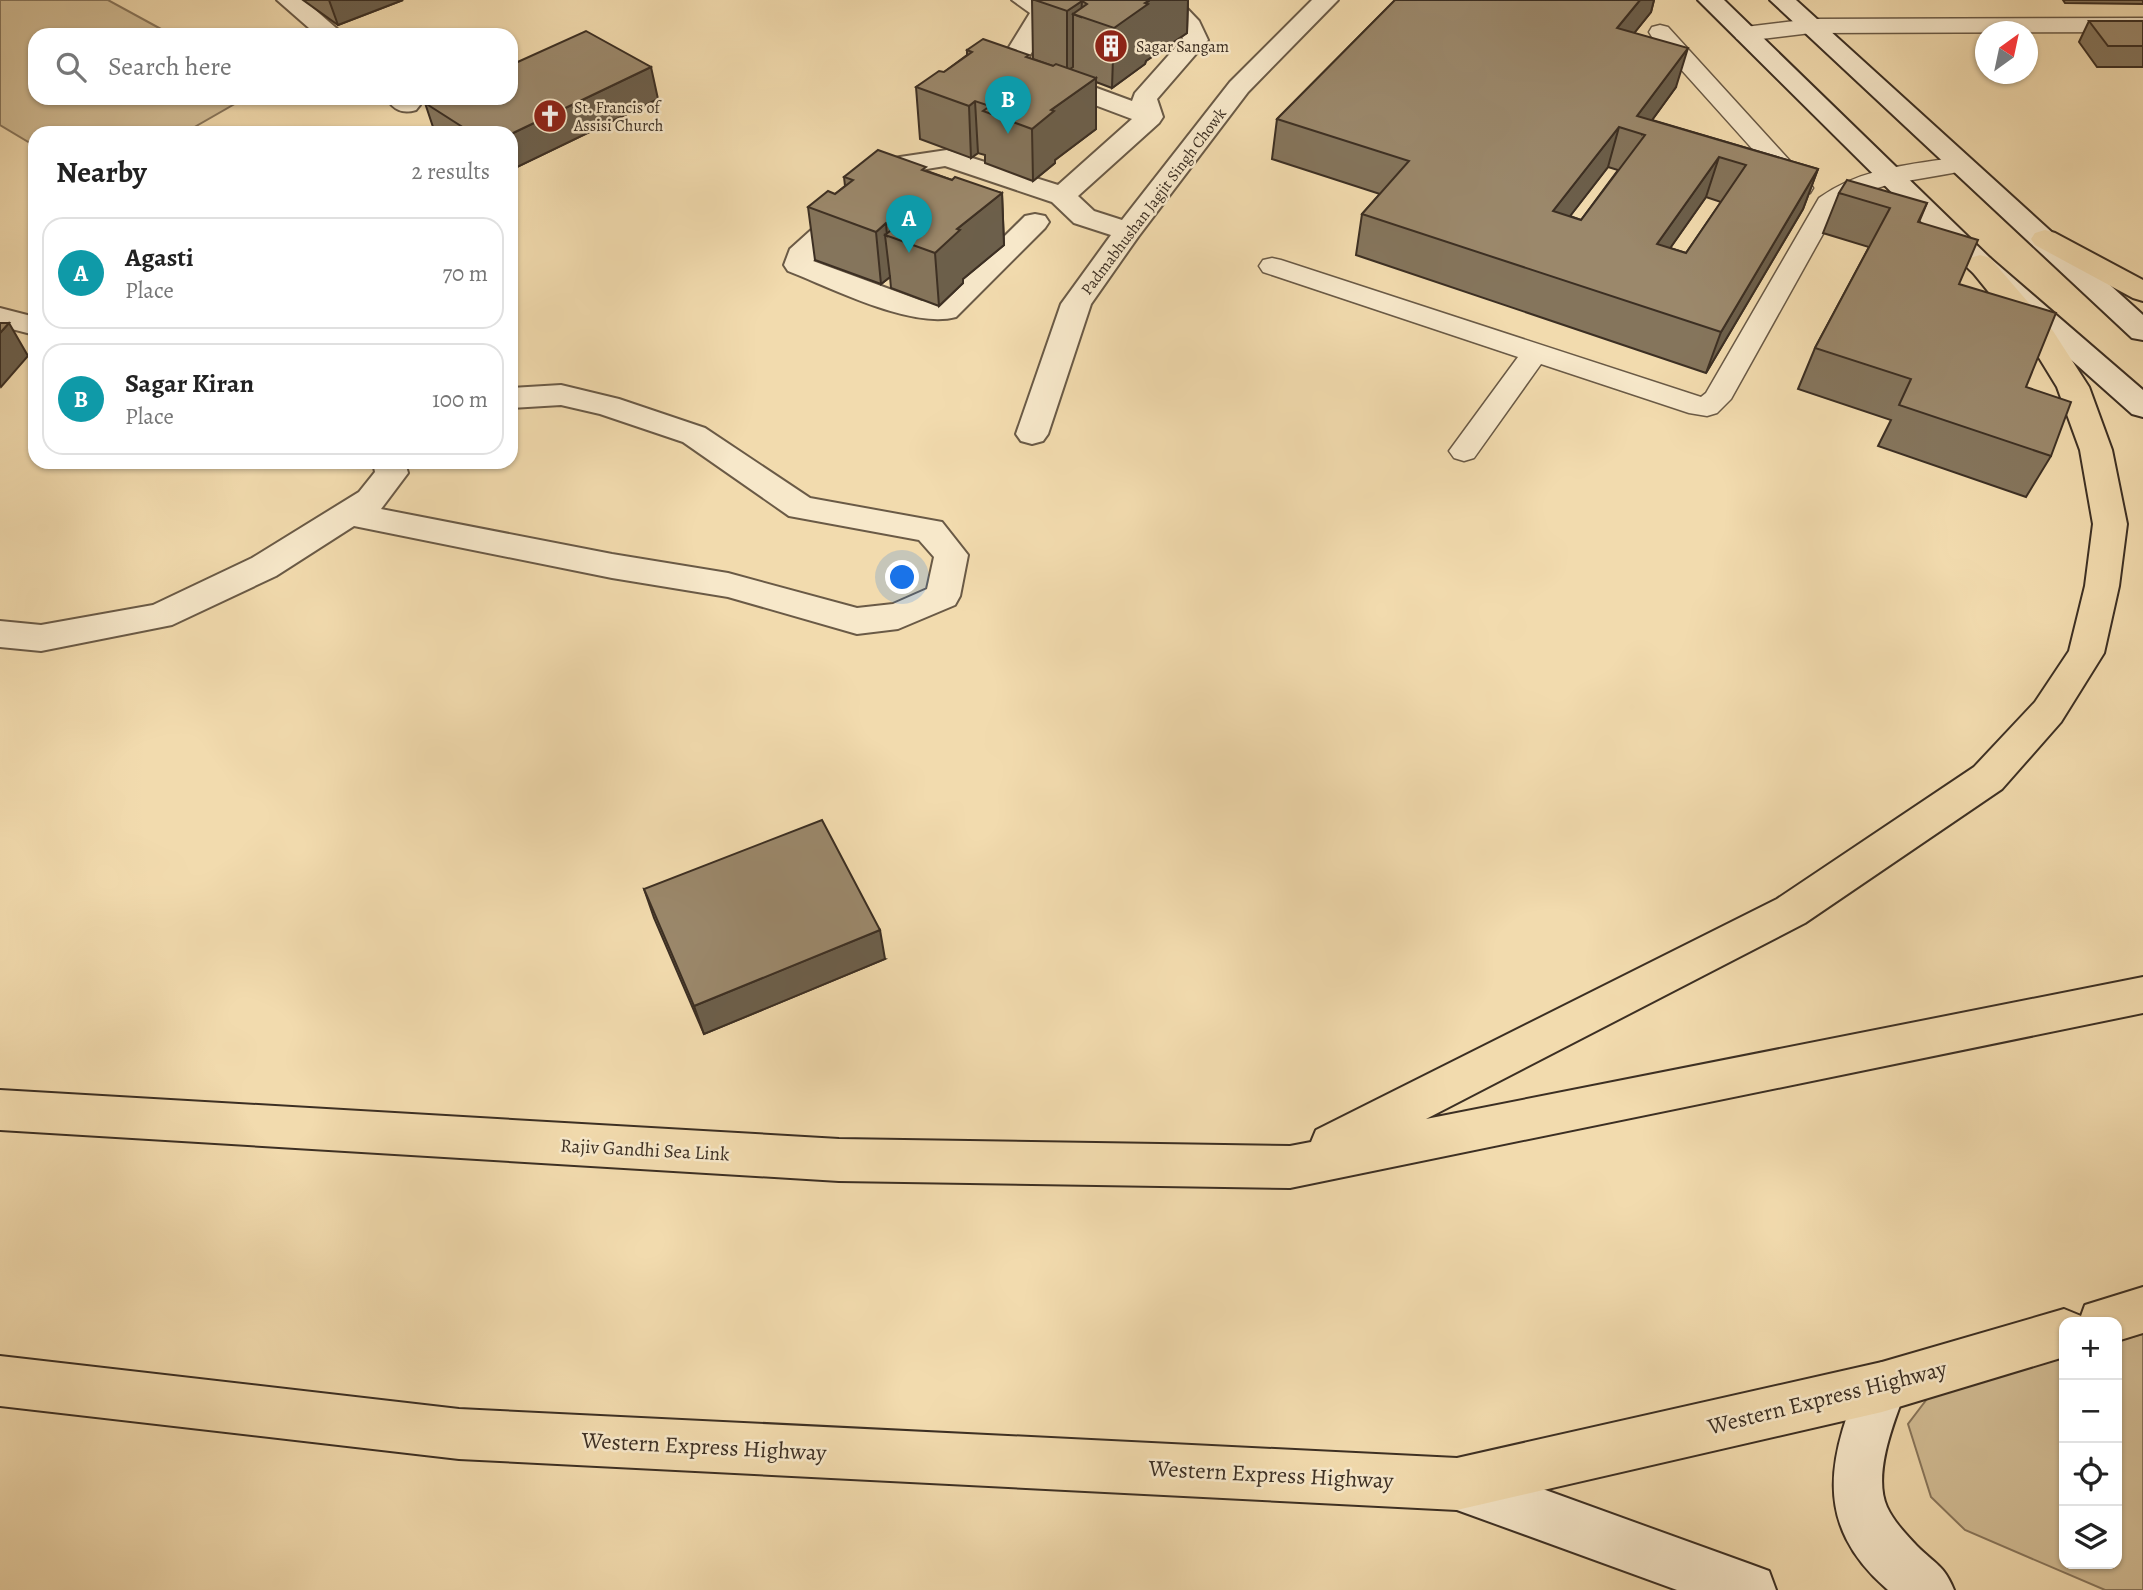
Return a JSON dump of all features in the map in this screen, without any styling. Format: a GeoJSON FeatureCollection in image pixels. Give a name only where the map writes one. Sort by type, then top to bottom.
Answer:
{"type":"FeatureCollection","features":[{"type":"Feature","properties":{"kind":"highway"},"geometry":{"type":"LineString","coordinates":[[2045,239],[2143,292]]}},
{"type":"Feature","properties":{"kind":"highway"},"geometry":{"type":"LineString","coordinates":[[1290,1167],[1791,911],[1988,778],[2048,712],[2086,653],[2102,586],[2110,524],[2096,450],[2073,387],[2042,338],[1980,264]]}},
{"type":"Feature","properties":{"kind":"highway"},"geometry":{"type":"LineString","coordinates":[[1290,1167],[2143,995]]}},
{"type":"Feature","properties":{"kind":"highway","name":"Rajiv Gandhi Sea Link"},"geometry":{"type":"LineString","coordinates":[[0,1110],[839,1160],[1290,1167]]}},
{"type":"Feature","properties":{"kind":"highway"},"geometry":{"type":"LineString","coordinates":[[2119,1317],[2143,1310]]}},
{"type":"Feature","properties":{"kind":"highway","name":"Western Express Highway"},"geometry":{"type":"LineString","coordinates":[[0,1381],[459,1434],[1457,1484],[1882,1387],[2059,1334]]}},
{"type":"Feature","properties":{"kind":"street"},"geometry":{"type":"LineString","coordinates":[[289,0],[323,28]]}},
{"type":"Feature","properties":{"kind":"street"},"geometry":{"type":"LineString","coordinates":[[989,77],[1012,65],[1044,11],[1024,0]]}},
{"type":"Feature","properties":{"kind":"street"},"geometry":{"type":"LineString","coordinates":[[1150,117],[1144,98],[1196,40],[1189,26],[1166,0]]}},
{"type":"Feature","properties":{"kind":"street","name":"Padmabhushan Jagjit Singh Chowk"},"geometry":{"type":"LineString","coordinates":[[1032,434],[1076,304],[1128,231],[1239,87],[1326,0]]}},
{"type":"Feature","properties":{"kind":"street"},"geometry":{"type":"LineString","coordinates":[[1710,0],[1888,177],[1980,264],[2143,407]]}},
{"type":"Feature","properties":{"kind":"street"},"geometry":{"type":"LineString","coordinates":[[1782,0],[2143,331]]}},
{"type":"Feature","properties":{"kind":"street"},"geometry":{"type":"LineString","coordinates":[[1012,65],[1150,117]]}},
{"type":"Feature","properties":{"kind":"street"},"geometry":{"type":"LineString","coordinates":[[1062,196],[1150,117]]}},
{"type":"Feature","properties":{"kind":"street"},"geometry":{"type":"LineString","coordinates":[[914,137],[906,146],[900,165],[800,255],[798,265],[918,310],[946,311],[1023,218],[1084,218],[1128,231]]}},
{"type":"Feature","properties":{"kind":"street"},"geometry":{"type":"LineString","coordinates":[[900,165],[947,158],[1062,196],[1084,218]]}},
{"type":"Feature","properties":{"kind":"street"},"geometry":{"type":"LineString","coordinates":[[900,165],[923,183],[935,187]]}},
{"type":"Feature","properties":{"kind":"street"},"geometry":{"type":"LineString","coordinates":[[0,317],[28,324]]}},
{"type":"Feature","properties":{"kind":"street"},"geometry":{"type":"LineString","coordinates":[[349,514],[612,566],[728,585],[857,621],[898,616],[943,596],[951,555],[930,530],[801,508],[694,435],[608,406],[561,396],[518,398]]}},
{"type":"Feature","properties":{"kind":"street"},"geometry":{"type":"LineString","coordinates":[[0,634],[41,638],[160,616],[264,567],[371,500],[392,473],[391,469]]}},
{"type":"Feature","properties":{"kind":"street"},"geometry":{"type":"LineString","coordinates":[[1882,1387],[1860,1447],[1855,1477],[1860,1506],[1877,1540],[1898,1567],[1928,1590]]}},
{"type":"Feature","properties":{"kind":"street"},"geometry":{"type":"LineString","coordinates":[[1457,1484],[1750,1590]]}},
{"type":"Feature","properties":{"kind":"lane"},"geometry":{"type":"LineString","coordinates":[[1745,34],[1811,26],[2143,25]]}},
{"type":"Feature","properties":{"kind":"lane"},"geometry":{"type":"LineString","coordinates":[[1661,32],[1783,170],[1812,198],[1828,203]]}},
{"type":"Feature","properties":{"kind":"lane"},"geometry":{"type":"LineString","coordinates":[[1272,266],[1689,404],[1707,407],[1717,399],[1828,203],[1844,191],[1888,177],[1961,164]]}},
{"type":"Feature","properties":{"kind":"lane"},"geometry":{"type":"LineString","coordinates":[[1464,451],[1535,353]]}},
{"type":"Feature","properties":{"kind":"shaded area"},"geometry":{"type":"Polygon","coordinates":[[[0,0],[108,0],[159,28],[28,28],[28,105],[233,105],[196,126],[28,126],[28,142],[0,125],[0,0]]]}},
{"type":"Feature","properties":{"kind":"shaded area"},"geometry":{"type":"Polygon","coordinates":[[[2143,1334],[2143,1590],[2105,1590],[1965,1530],[1931,1497],[1908,1424],[1930,1395],[2059,1357],[2059,1569],[2122,1569],[2122,1340],[2143,1334]]]}},
{"type":"Feature","properties":{"kind":"building"},"geometry":{"type":"Polygon","coordinates":[[[1035,0],[1150,0],[1114,28],[1073,14],[1087,4],[1082,1],[1067,11],[1035,0]]]}},
{"type":"Feature","properties":{"kind":"building"},"geometry":{"type":"Polygon","coordinates":[[[1395,0],[1640,0],[1617,28],[1688,48],[1637,116],[1818,169],[1721,332],[1362,214],[1409,161],[1277,119],[1395,0]],[[1619,127],[1553,211],[1581,220],[1645,135],[1619,127]],[[1719,157],[1657,244],[1686,253],[1746,165],[1719,157]]]}},
{"type":"Feature","properties":{"kind":"building"},"geometry":{"type":"Polygon","coordinates":[[[2089,21],[2143,21],[2143,46],[2108,46],[2089,21]]]}},
{"type":"Feature","properties":{"kind":"building"},"geometry":{"type":"Polygon","coordinates":[[[586,31],[651,67],[518,131],[518,126],[461,126],[428,105],[518,105],[518,62],[586,31]]]}},
{"type":"Feature","properties":{"kind":"building"},"geometry":{"type":"Polygon","coordinates":[[[983,39],[1029,55],[1026,57],[1096,78],[1051,110],[1054,111],[1032,129],[983,111],[990,106],[975,101],[969,106],[916,87],[939,71],[944,72],[972,52],[967,50],[983,39]]]}},
{"type":"Feature","properties":{"kind":"building"},"geometry":{"type":"Polygon","coordinates":[[[878,150],[926,167],[922,170],[952,180],[955,177],[1002,193],[957,229],[960,230],[935,253],[885,235],[895,227],[886,223],[876,232],[808,207],[828,191],[835,194],[853,180],[844,177],[878,150]]]}},
{"type":"Feature","properties":{"kind":"building"},"geometry":{"type":"Polygon","coordinates":[[[1847,180],[1927,203],[1918,222],[1978,240],[1959,284],[2056,313],[2026,387],[2071,402],[2051,456],[1899,405],[1911,379],[1815,348],[1890,208],[1839,193],[1847,180]]]}},
{"type":"Feature","properties":{"kind":"building"},"geometry":{"type":"Polygon","coordinates":[[[0,323],[9,323],[0,333],[0,323]]]}},
{"type":"Feature","properties":{"kind":"building"},"geometry":{"type":"Polygon","coordinates":[[[822,820],[880,930],[694,1006],[644,889],[822,820]]]}},
{"type":"Feature","properties":{"kind":"place","name":"Sagar Sangam"},"geometry":{"type":"Point","coordinates":[1111,46]}},
{"type":"Feature","properties":{"kind":"place","name":"St. Francis of Assisi Church"},"geometry":{"type":"Point","coordinates":[550,116]}},
{"type":"Feature","properties":{"kind":"place","name":"Sagar Kiran"},"geometry":{"type":"Point","coordinates":[1008,134]}},
{"type":"Feature","properties":{"kind":"place","name":"Agasti"},"geometry":{"type":"Point","coordinates":[909,253]}}]}
